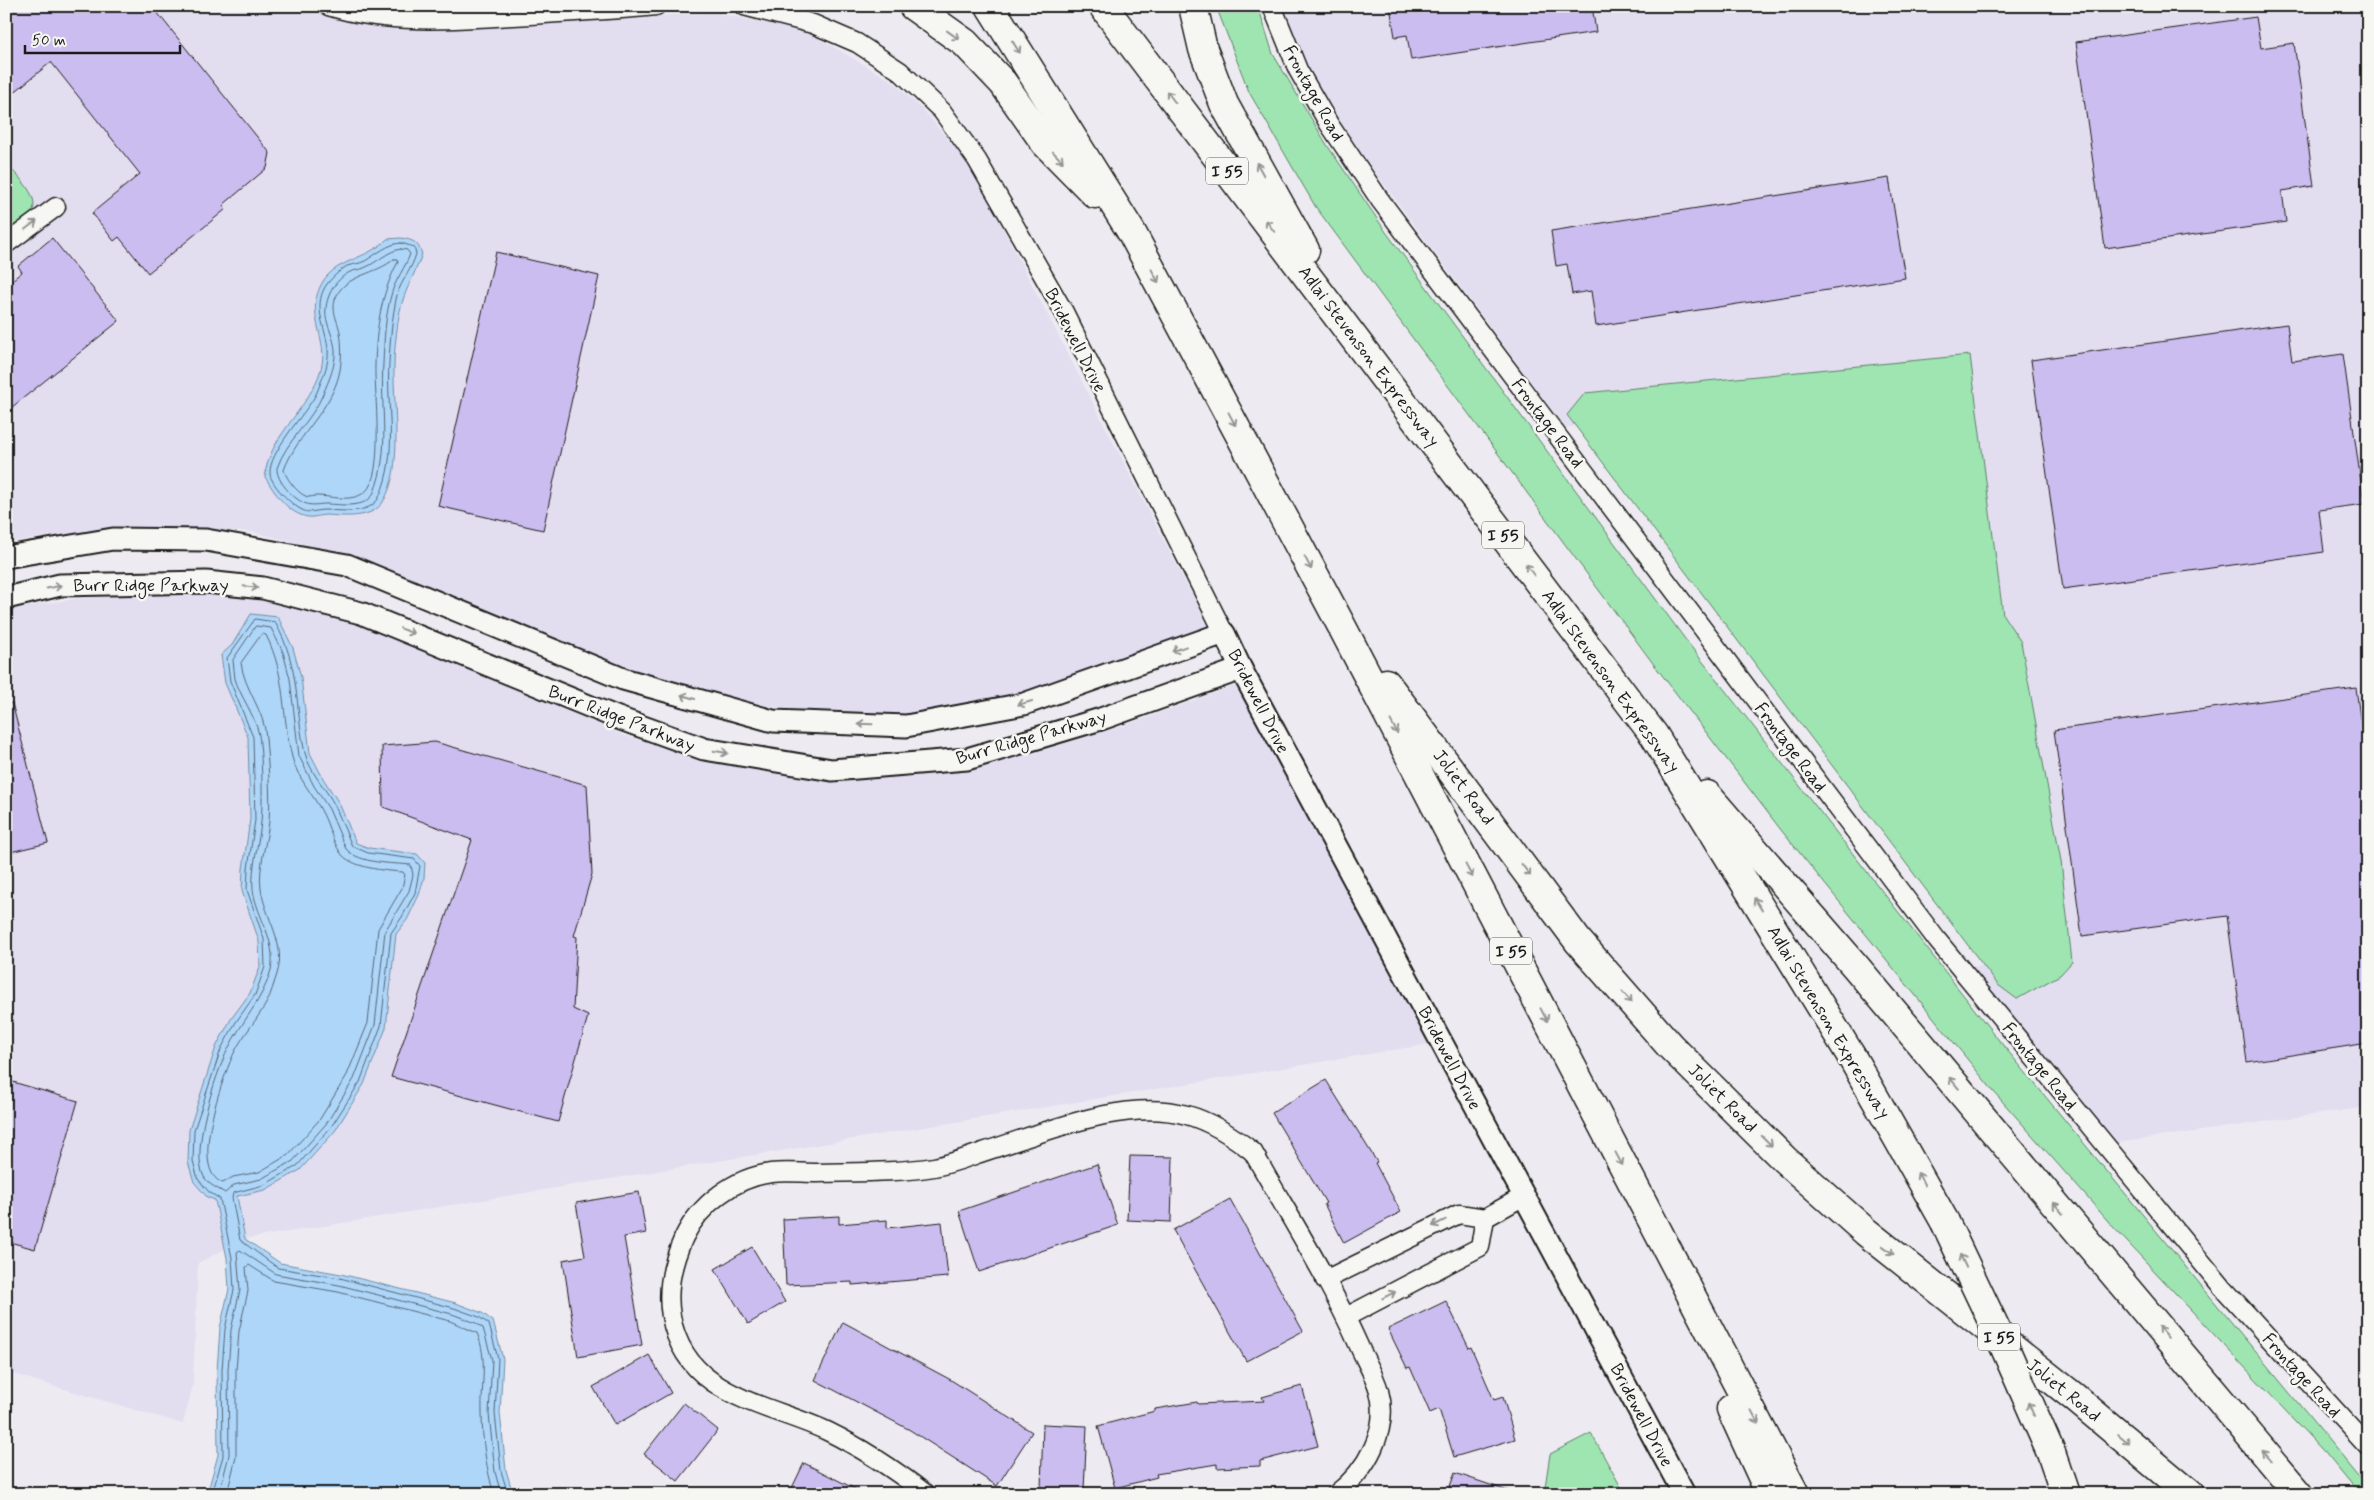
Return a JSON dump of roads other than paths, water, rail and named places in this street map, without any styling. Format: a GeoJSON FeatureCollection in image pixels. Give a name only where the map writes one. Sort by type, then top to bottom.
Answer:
{"type":"FeatureCollection","features":[{"type":"Feature","properties":{"kind":"highway"},"geometry":{"type":"LineString","coordinates":[[913,6],[965,43],[1004,84],[1045,143],[1132,233]]}},
{"type":"Feature","properties":{"kind":"highway","name":"I 55"},"geometry":{"type":"LineString","coordinates":[[990,6],[1132,233],[1339,621],[1795,1494]]}},
{"type":"Feature","properties":{"kind":"highway","name":"Adlai Stevenson Expressway"},"geometry":{"type":"LineString","coordinates":[[1103,6],[1353,334],[1654,735],[1850,1054],[1944,1222],[2005,1348],[2051,1453],[2066,1494]]}},
{"type":"Feature","properties":{"kind":"highway"},"geometry":{"type":"LineString","coordinates":[[1193,6],[1203,49],[1224,104],[1353,334]]}},
{"type":"Feature","properties":{"kind":"highway","name":"Joliet Road"},"geometry":{"type":"LineString","coordinates":[[1339,621],[1578,941],[1670,1046],[1785,1160],[1866,1232],[2074,1397],[2190,1494]]}},
{"type":"Feature","properties":{"kind":"highway"},"geometry":{"type":"LineString","coordinates":[[1654,735],[1862,974],[2299,1494]]}},
{"type":"Feature","properties":{"kind":"highway"},"geometry":{"type":"LineString","coordinates":[[1683,1282],[1710,1361],[1770,1494]]}},
{"type":"Feature","properties":{"kind":"street"},"geometry":{"type":"LineString","coordinates":[[328,6],[390,17],[434,19],[656,6]]}},
{"type":"Feature","properties":{"kind":"street","name":"Bridewell Drive"},"geometry":{"type":"LineString","coordinates":[[744,6],[814,24],[857,43],[900,71],[942,111],[977,160],[1064,312],[1241,669],[1684,1494]]}},
{"type":"Feature","properties":{"kind":"street","name":"Frontage Road"},"geometry":{"type":"LineString","coordinates":[[1272,6],[1298,70],[1328,124],[1380,200],[1937,940],[2223,1288],[2368,1446]]}},
{"type":"Feature","properties":{"kind":"street"},"geometry":{"type":"LineString","coordinates":[[6,244],[56,206]]}},
{"type":"Feature","properties":{"kind":"street","name":"Burr Ridge Parkway"},"geometry":{"type":"LineString","coordinates":[[6,557],[113,540],[206,540],[347,564],[623,679],[774,721],[906,726],[1024,704],[1224,633]]}},
{"type":"Feature","properties":{"kind":"street","name":"Burr Ridge Parkway"},"geometry":{"type":"LineString","coordinates":[[6,598],[60,585],[206,582],[263,588],[361,612],[618,718],[704,749],[832,770],[967,759],[1101,719],[1241,669]]}},
{"type":"Feature","properties":{"kind":"street"},"geometry":{"type":"LineString","coordinates":[[926,1494],[897,1472],[824,1430],[728,1394],[707,1379],[693,1364],[681,1346],[671,1318],[668,1291],[675,1256],[689,1227],[710,1201],[741,1182],[771,1173],[872,1172],[937,1166],[1099,1116],[1132,1110],[1161,1110],[1187,1114],[1232,1135],[1253,1152],[1346,1317],[1379,1392],[1381,1415],[1377,1436],[1366,1464],[1352,1481],[1336,1494]]}},
{"type":"Feature","properties":{"kind":"street"},"geometry":{"type":"LineString","coordinates":[[1325,1280],[1458,1214],[1485,1218],[1524,1196]]}},
{"type":"Feature","properties":{"kind":"street"},"geometry":{"type":"LineString","coordinates":[[1346,1317],[1480,1247],[1485,1218]]}},
{"type":"Feature","properties":{"kind":"water"},"geometry":{"type":"Polygon","coordinates":[[[401,238],[414,242],[422,254],[405,294],[398,322],[394,361],[395,455],[389,488],[383,502],[371,512],[356,516],[326,515],[310,517],[301,515],[282,502],[265,477],[273,449],[308,397],[321,369],[323,358],[316,318],[316,298],[326,278],[341,265],[379,246],[387,239],[401,238]]]}},
{"type":"Feature","properties":{"kind":"water"},"geometry":{"type":"Polygon","coordinates":[[[251,614],[278,617],[293,648],[301,677],[310,753],[339,803],[356,843],[369,848],[417,854],[425,863],[424,878],[419,895],[407,920],[396,934],[386,1028],[364,1084],[335,1131],[300,1170],[265,1190],[237,1196],[245,1239],[280,1263],[341,1274],[456,1303],[482,1313],[493,1321],[503,1359],[500,1413],[506,1470],[513,1494],[207,1494],[218,1455],[217,1370],[220,1328],[229,1289],[227,1258],[215,1200],[207,1197],[194,1182],[188,1162],[189,1130],[216,1047],[231,1019],[250,993],[260,967],[259,941],[242,891],[250,819],[248,737],[225,683],[221,655],[232,645],[251,614]]]}}]}
